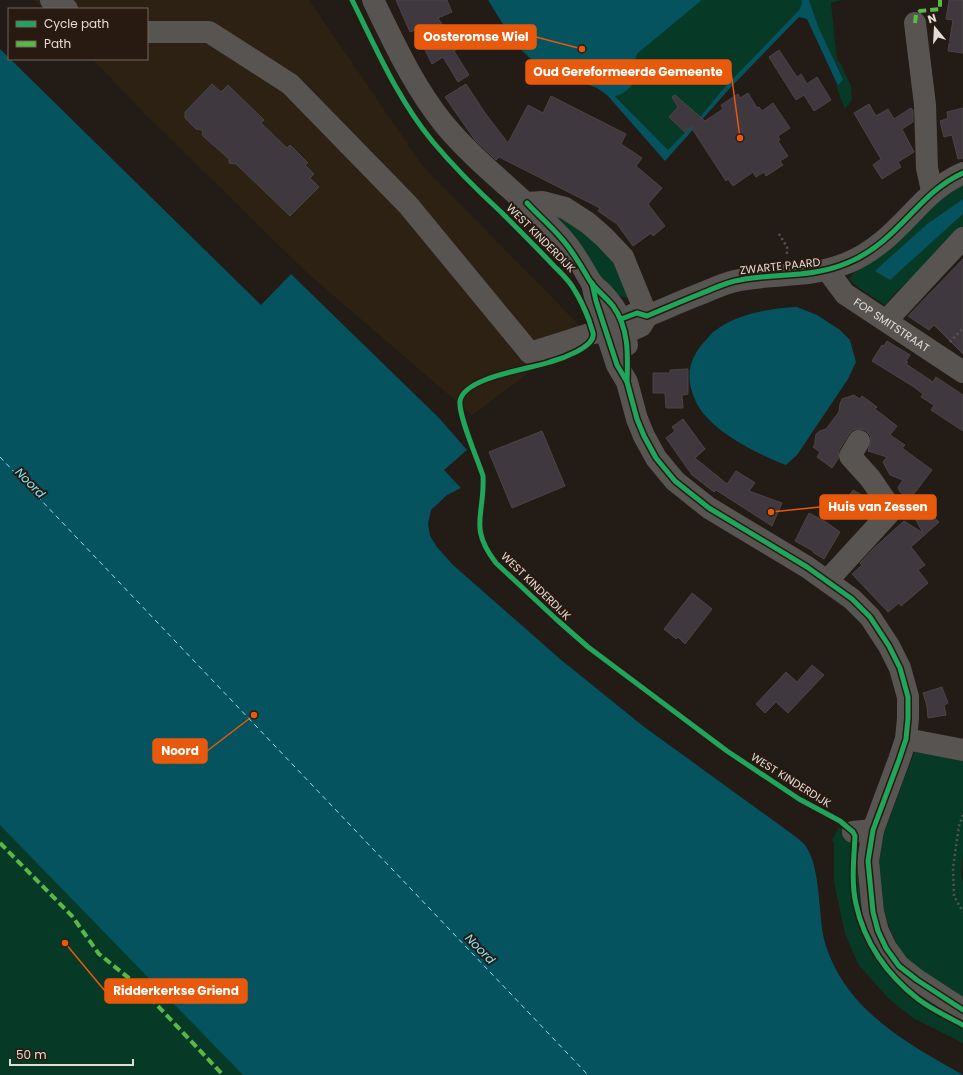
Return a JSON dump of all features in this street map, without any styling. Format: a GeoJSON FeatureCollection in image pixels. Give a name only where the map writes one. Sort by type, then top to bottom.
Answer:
{"type":"FeatureCollection","features":[{"type":"Feature","properties":{"kind":"street"},"geometry":{"type":"LineString","coordinates":[[51,0],[65,8]]}},
{"type":"Feature","properties":{"kind":"street","name":"WEST KINDERDIJK"},"geometry":{"type":"LineString","coordinates":[[373,0],[421,93],[444,125],[479,161],[527,203],[561,237],[579,261],[592,283],[614,307],[612,329],[617,365],[627,382],[637,419],[656,458],[675,481],[709,508],[807,567],[852,599],[870,617],[890,646],[900,668],[908,696],[908,718],[906,739],[863,831],[868,861],[872,912],[878,931],[886,948],[899,966],[963,1010]]}},
{"type":"Feature","properties":{"kind":"street"},"geometry":{"type":"LineString","coordinates":[[915,23],[926,106],[927,168],[932,191]]}},
{"type":"Feature","properties":{"kind":"street","name":"ZWARTE PAARD"},"geometry":{"type":"LineString","coordinates":[[148,32],[209,32],[290,84],[408,205],[530,353],[612,329],[641,326],[647,316],[724,284],[738,280],[755,277],[803,274],[827,270],[847,263],[867,253],[883,241],[932,191],[952,177],[963,173]]}},
{"type":"Feature","properties":{"kind":"street","name":"WEST KINDERDIJK"},"geometry":{"type":"LineString","coordinates":[[527,203],[542,202],[565,208],[588,223],[604,237],[623,256],[647,316]]}},
{"type":"Feature","properties":{"kind":"street"},"geometry":{"type":"LineString","coordinates":[[886,321],[963,238]]}},
{"type":"Feature","properties":{"kind":"street","name":"FOP SMITSTRAAT"},"geometry":{"type":"LineString","coordinates":[[827,270],[845,294],[963,372]]}},
{"type":"Feature","properties":{"kind":"street"},"geometry":{"type":"LineString","coordinates":[[827,581],[892,510],[870,478],[850,456],[859,441]]}},
{"type":"Feature","properties":{"kind":"street"},"geometry":{"type":"LineString","coordinates":[[906,739],[963,750]]}},
{"type":"Feature","properties":{"kind":"path"},"geometry":{"type":"LineString","coordinates":[[778,234],[787,247]]}},
{"type":"Feature","properties":{"kind":"path"},"geometry":{"type":"LineString","coordinates":[[963,815],[959,826],[954,868],[954,896],[963,912]]}},
{"type":"Feature","properties":{"kind":"shaded area"},"geometry":{"type":"Polygon","coordinates":[[[34,0],[309,0],[422,165],[585,331],[472,415],[304,270],[145,114],[93,60],[148,60],[148,8],[42,8],[34,0]]]}},
{"type":"Feature","properties":{"kind":"green space"},"geometry":{"type":"Polygon","coordinates":[[[702,0],[801,0],[802,2],[800,9],[724,88],[700,117],[668,150],[615,95],[619,95],[635,65],[634,60],[638,53],[702,0]]]}},
{"type":"Feature","properties":{"kind":"green space"},"geometry":{"type":"Polygon","coordinates":[[[809,0],[842,0],[831,3],[837,60],[842,65],[851,86],[852,100],[845,109],[836,86],[838,86],[843,78],[818,26],[809,0]]]}},
{"type":"Feature","properties":{"kind":"green space"},"geometry":{"type":"Polygon","coordinates":[[[963,183],[963,199],[927,224],[910,240],[890,280],[963,214],[963,233],[896,292],[885,305],[859,288],[849,279],[888,239],[963,183]]]}},
{"type":"Feature","properties":{"kind":"green space"},"geometry":{"type":"Polygon","coordinates":[[[550,213],[587,231],[613,256],[627,293],[627,298],[610,294],[550,213]]]}},
{"type":"Feature","properties":{"kind":"green space"},"geometry":{"type":"Polygon","coordinates":[[[915,751],[963,760],[963,853],[961,875],[963,882],[963,1003],[911,964],[899,948],[890,929],[880,901],[878,873],[882,837],[915,751]]]}},
{"type":"Feature","properties":{"kind":"green space"},"geometry":{"type":"Polygon","coordinates":[[[0,810],[258,1075],[0,1075],[0,810]]]}},
{"type":"Feature","properties":{"kind":"green space"},"geometry":{"type":"Polygon","coordinates":[[[839,827],[849,833],[859,850],[861,899],[869,923],[963,1021],[963,1043],[913,1018],[888,998],[858,964],[845,933],[834,882],[834,844],[832,840],[839,827]]]}},
{"type":"Feature","properties":{"kind":"water"},"geometry":{"type":"Polygon","coordinates":[[[488,0],[702,0],[638,53],[635,60],[636,75],[634,82],[624,92],[615,96],[668,150],[700,117],[724,88],[800,9],[802,2],[801,0],[809,0],[818,26],[843,79],[838,86],[807,19],[799,17],[731,87],[665,161],[607,95],[597,88],[536,64],[515,44],[488,0]]]}},
{"type":"Feature","properties":{"kind":"water"},"geometry":{"type":"Polygon","coordinates":[[[0,49],[8,57],[8,60],[11,60],[261,305],[291,274],[439,418],[467,450],[444,470],[461,488],[447,495],[431,510],[428,524],[430,536],[437,547],[453,565],[560,659],[643,726],[805,845],[814,865],[824,939],[833,964],[846,985],[861,1004],[879,1021],[919,1050],[963,1075],[243,1075],[0,825],[0,49]]]}},
{"type":"Feature","properties":{"kind":"water"},"geometry":{"type":"Polygon","coordinates":[[[963,199],[963,214],[890,280],[875,271],[927,224],[963,199]]]}},
{"type":"Feature","properties":{"kind":"water"},"geometry":{"type":"Polygon","coordinates":[[[797,307],[817,315],[840,330],[850,340],[856,362],[848,379],[797,455],[786,465],[737,441],[713,424],[697,404],[693,395],[690,371],[691,363],[699,348],[713,332],[724,324],[765,310],[797,307]]]}},
{"type":"Feature","properties":{"kind":"building"},"geometry":{"type":"Polygon","coordinates":[[[396,0],[447,0],[452,12],[438,18],[457,49],[454,51],[469,75],[458,82],[443,57],[432,64],[415,30],[410,32],[396,0]]]}},
{"type":"Feature","properties":{"kind":"building"},"geometry":{"type":"Polygon","coordinates":[[[949,0],[963,0],[963,53],[948,51],[953,20],[946,19],[949,0]]]}},
{"type":"Feature","properties":{"kind":"building"},"geometry":{"type":"Polygon","coordinates":[[[779,50],[797,77],[801,74],[807,84],[817,77],[831,100],[814,111],[804,95],[796,100],[769,57],[779,50]]]}},
{"type":"Feature","properties":{"kind":"building"},"geometry":{"type":"Polygon","coordinates":[[[212,84],[221,92],[228,85],[264,120],[261,123],[287,148],[290,145],[308,163],[305,165],[314,174],[310,178],[319,187],[290,216],[236,164],[229,163],[229,159],[203,136],[202,130],[196,129],[185,118],[185,112],[212,84]]]}},
{"type":"Feature","properties":{"kind":"building"},"geometry":{"type":"Polygon","coordinates":[[[466,84],[485,113],[508,143],[528,105],[543,113],[551,96],[626,134],[621,144],[642,158],[636,166],[662,188],[648,204],[665,226],[653,236],[651,233],[633,246],[617,224],[598,211],[600,208],[499,157],[496,160],[475,140],[445,97],[466,84]]]}},
{"type":"Feature","properties":{"kind":"building"},"geometry":{"type":"Polygon","coordinates":[[[748,93],[757,108],[759,107],[762,111],[773,103],[790,128],[778,136],[780,140],[778,141],[788,156],[780,161],[783,165],[766,176],[764,172],[756,177],[753,172],[733,186],[728,179],[726,181],[691,127],[686,133],[669,117],[678,107],[672,97],[675,95],[705,121],[723,109],[721,105],[738,94],[740,98],[748,93]]]}},
{"type":"Feature","properties":{"kind":"building"},"geometry":{"type":"Polygon","coordinates":[[[869,104],[876,116],[888,109],[894,119],[911,108],[913,110],[913,122],[902,129],[914,152],[898,162],[901,167],[882,179],[873,165],[881,159],[854,113],[869,104]]]}},
{"type":"Feature","properties":{"kind":"building"},"geometry":{"type":"Polygon","coordinates":[[[963,108],[963,158],[958,159],[952,135],[944,137],[940,121],[948,118],[947,112],[963,108]]]}},
{"type":"Feature","properties":{"kind":"building"},"geometry":{"type":"Polygon","coordinates":[[[963,259],[963,354],[934,325],[929,330],[908,316],[963,259]]]}},
{"type":"Feature","properties":{"kind":"building"},"geometry":{"type":"Polygon","coordinates":[[[887,341],[910,355],[906,361],[908,362],[906,364],[933,382],[936,377],[963,395],[963,431],[931,410],[934,405],[921,397],[923,394],[914,387],[872,361],[882,345],[884,346],[887,341]]]}},
{"type":"Feature","properties":{"kind":"building"},"geometry":{"type":"Polygon","coordinates":[[[688,369],[688,394],[682,395],[683,408],[666,408],[665,393],[653,393],[653,373],[670,373],[670,370],[688,369]]]}},
{"type":"Feature","properties":{"kind":"building"},"geometry":{"type":"Polygon","coordinates":[[[854,395],[860,399],[862,396],[877,407],[875,409],[897,426],[890,435],[905,445],[902,448],[932,470],[910,499],[900,492],[898,487],[903,480],[890,475],[883,462],[887,457],[868,451],[871,441],[870,435],[865,430],[853,430],[849,434],[839,450],[838,459],[832,468],[817,457],[820,452],[813,447],[815,444],[816,434],[826,429],[839,412],[842,399],[854,395]]]}},
{"type":"Feature","properties":{"kind":"building"},"geometry":{"type":"Polygon","coordinates":[[[683,419],[705,449],[695,458],[727,484],[736,471],[755,483],[749,491],[782,503],[772,526],[716,490],[714,492],[692,475],[666,438],[675,431],[672,427],[683,419]]]}},
{"type":"Feature","properties":{"kind":"building"},"geometry":{"type":"Polygon","coordinates":[[[542,431],[565,486],[512,508],[489,452],[542,431]]]}},
{"type":"Feature","properties":{"kind":"building"},"geometry":{"type":"Polygon","coordinates":[[[853,490],[870,500],[872,504],[865,516],[847,505],[847,499],[853,490]]]}},
{"type":"Feature","properties":{"kind":"building"},"geometry":{"type":"Polygon","coordinates":[[[919,503],[939,522],[911,547],[925,565],[918,570],[928,583],[901,606],[899,603],[888,612],[852,574],[862,565],[860,563],[874,548],[904,521],[923,533],[911,511],[919,503]]]}},
{"type":"Feature","properties":{"kind":"building"},"geometry":{"type":"Polygon","coordinates":[[[809,513],[826,522],[840,532],[824,559],[795,541],[809,513]]]}},
{"type":"Feature","properties":{"kind":"building"},"geometry":{"type":"Polygon","coordinates":[[[692,593],[712,609],[685,644],[678,637],[676,639],[664,629],[692,593]]]}},
{"type":"Feature","properties":{"kind":"building"},"geometry":{"type":"Polygon","coordinates":[[[812,665],[824,675],[788,713],[776,702],[765,713],[756,704],[786,672],[797,682],[812,665]]]}},
{"type":"Feature","properties":{"kind":"building"},"geometry":{"type":"Polygon","coordinates":[[[942,687],[948,703],[944,705],[946,715],[928,718],[927,706],[923,693],[942,687]]]}},
{"type":"Feature","properties":{"kind":"ferry route"},"geometry":{"type":"LineString","coordinates":[[0,457],[588,1075]]}},
{"type":"Feature","properties":{"kind":"marked path"},"geometry":{"type":"LineString","coordinates":[[915,23],[916,15],[920,11],[940,9],[940,0]]}},
{"type":"Feature","properties":{"kind":"marked path"},"geometry":{"type":"LineString","coordinates":[[0,843],[72,916],[99,954],[140,987],[223,1075]]}},
{"type":"Feature","properties":{"kind":"cycle path"},"geometry":{"type":"LineString","coordinates":[[352,0],[388,73],[420,126],[474,187],[501,212],[568,281],[583,305],[593,333],[589,343],[577,352],[541,365],[499,375],[485,380],[473,386],[464,393],[460,401],[460,408],[465,427],[483,476],[480,530],[482,540],[487,551],[496,563],[588,647],[727,751],[799,799],[840,821],[853,832],[855,836],[853,870],[854,896],[865,932],[878,957],[896,979],[918,999],[963,1025]]}},
{"type":"Feature","properties":{"kind":"cycle path"},"geometry":{"type":"LineString","coordinates":[[621,319],[637,313],[647,316],[735,281],[821,271],[852,261],[866,254],[879,244],[930,195],[951,179],[963,173]]}},
{"type":"Feature","properties":{"kind":"cycle path"},"geometry":{"type":"LineString","coordinates":[[527,203],[565,243],[577,259],[592,284],[613,306],[618,314],[625,333],[627,352],[627,382]]}},
{"type":"Feature","properties":{"kind":"cycle path"},"geometry":{"type":"LineString","coordinates":[[592,283],[596,301],[617,365],[627,382],[637,419],[656,458],[675,481],[709,508],[807,567],[852,599],[870,617],[889,646],[900,668],[908,697],[908,718],[906,739],[873,830],[868,861],[873,912],[878,931],[886,948],[899,966],[917,980],[963,1010]]}},
{"type":"Feature","properties":{"kind":"place","name":"Oosteromse Wiel"},"geometry":{"type":"Point","coordinates":[582,49]}},
{"type":"Feature","properties":{"kind":"place","name":"Oud Gereformeerde Gemeente"},"geometry":{"type":"Point","coordinates":[740,138]}},
{"type":"Feature","properties":{"kind":"place","name":"Huis van Zessen"},"geometry":{"type":"Point","coordinates":[771,512]}},
{"type":"Feature","properties":{"kind":"place","name":"Noord"},"geometry":{"type":"Point","coordinates":[254,715]}},
{"type":"Feature","properties":{"kind":"place","name":"Ridderkerkse Griend"},"geometry":{"type":"Point","coordinates":[65,943]}}]}
